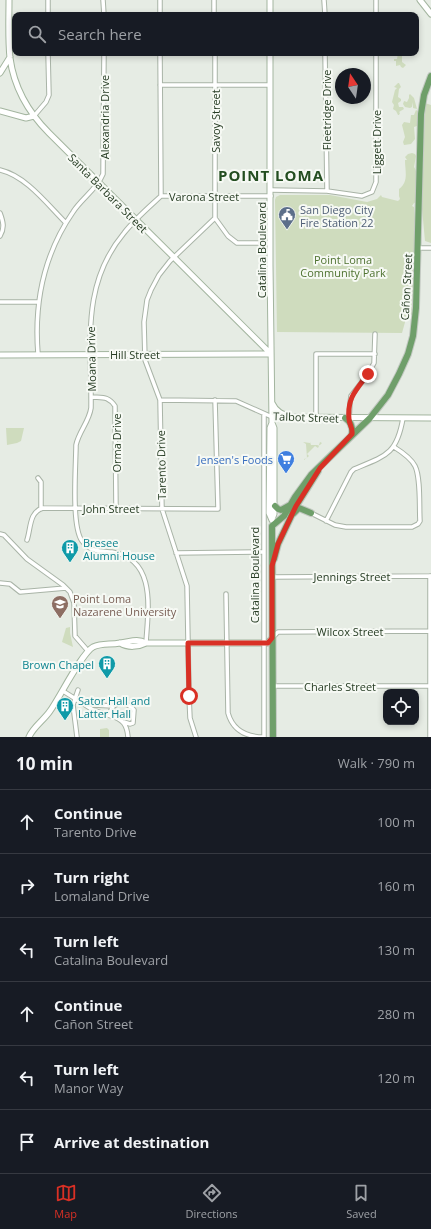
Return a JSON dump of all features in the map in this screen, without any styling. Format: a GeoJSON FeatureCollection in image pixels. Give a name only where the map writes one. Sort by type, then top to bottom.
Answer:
{"type":"FeatureCollection","features":[{"type":"Feature","properties":{"kind":"main road","name":"Cañon Street"},"geometry":{"type":"LineString","coordinates":[[272,523],[284,516],[304,482],[370,418],[394,384],[404,365],[410,345],[416,308],[421,114],[424,95],[431,76]]}},
{"type":"Feature","properties":{"kind":"main road"},"geometry":{"type":"LineString","coordinates":[[348,419],[352,431],[351,436]]}},
{"type":"Feature","properties":{"kind":"main road","name":"Cañon Street"},"geometry":{"type":"LineString","coordinates":[[272,566],[278,544],[290,516],[320,468]]}},
{"type":"Feature","properties":{"kind":"main road"},"geometry":{"type":"LineString","coordinates":[[275,506],[282,510],[291,504]]}},
{"type":"Feature","properties":{"kind":"main road"},"geometry":{"type":"LineString","coordinates":[[290,516],[299,508],[311,513]]}},
{"type":"Feature","properties":{"kind":"main road","name":"Catalina Boulevard"},"geometry":{"type":"LineString","coordinates":[[272,523],[273,737]]}},
{"type":"Feature","properties":{"kind":"street","name":"Santa Barbara Street"},"geometry":{"type":"LineString","coordinates":[[9,0],[10,56],[13,72],[18,87],[34,116],[43,127],[173,258],[271,354]]}},
{"type":"Feature","properties":{"kind":"street"},"geometry":{"type":"LineString","coordinates":[[48,0],[48,12]]}},
{"type":"Feature","properties":{"kind":"street"},"geometry":{"type":"LineString","coordinates":[[104,0],[104,12]]}},
{"type":"Feature","properties":{"kind":"street"},"geometry":{"type":"LineString","coordinates":[[160,0],[160,12]]}},
{"type":"Feature","properties":{"kind":"street"},"geometry":{"type":"LineString","coordinates":[[214,0],[214,12]]}},
{"type":"Feature","properties":{"kind":"street"},"geometry":{"type":"LineString","coordinates":[[270,0],[270,12]]}},
{"type":"Feature","properties":{"kind":"street"},"geometry":{"type":"LineString","coordinates":[[324,0],[325,12]]}},
{"type":"Feature","properties":{"kind":"street"},"geometry":{"type":"LineString","coordinates":[[376,0],[376,12]]}},
{"type":"Feature","properties":{"kind":"street"},"geometry":{"type":"LineString","coordinates":[[420,0],[431,14]]}},
{"type":"Feature","properties":{"kind":"street"},"geometry":{"type":"LineString","coordinates":[[0,73],[10,56]]}},
{"type":"Feature","properties":{"kind":"street"},"geometry":{"type":"LineString","coordinates":[[0,111],[26,118],[34,116],[46,102],[48,95],[48,56]]}},
{"type":"Feature","properties":{"kind":"street","name":"Alexandria Drive"},"geometry":{"type":"LineString","coordinates":[[38,354],[38,302],[42,280],[48,260],[65,222],[77,205],[102,178],[104,170],[104,56]]}},
{"type":"Feature","properties":{"kind":"street"},"geometry":{"type":"LineString","coordinates":[[160,56],[161,196]]}},
{"type":"Feature","properties":{"kind":"street","name":"Savoy Street"},"geometry":{"type":"LineString","coordinates":[[215,56],[215,218]]}},
{"type":"Feature","properties":{"kind":"street","name":"Catalina Boulevard"},"geometry":{"type":"LineString","coordinates":[[270,56],[271,354],[275,506],[272,523]]}},
{"type":"Feature","properties":{"kind":"street","name":"Fleetridge Drive"},"geometry":{"type":"LineString","coordinates":[[325,56],[326,191]]}},
{"type":"Feature","properties":{"kind":"street","name":"Liggett Drive"},"geometry":{"type":"LineString","coordinates":[[359,196],[370,193],[374,189],[376,182],[376,56]]}},
{"type":"Feature","properties":{"kind":"street"},"geometry":{"type":"LineString","coordinates":[[160,85],[270,85]]}},
{"type":"Feature","properties":{"kind":"street"},"geometry":{"type":"LineString","coordinates":[[0,170],[9,172],[19,177],[65,222]]}},
{"type":"Feature","properties":{"kind":"street","name":"Varona Street"},"geometry":{"type":"LineString","coordinates":[[161,196],[215,196],[326,191],[359,196]]}},
{"type":"Feature","properties":{"kind":"street","name":"Moana Drive"},"geometry":{"type":"LineString","coordinates":[[146,643],[148,587],[138,566],[132,560],[112,552],[98,552],[89,548],[84,543],[78,531],[76,508],[76,444],[78,435],[90,415],[90,317],[97,281],[115,244],[136,220],[161,196]]}},
{"type":"Feature","properties":{"kind":"street"},"geometry":{"type":"LineString","coordinates":[[0,213],[4,221],[3,231],[0,236]]}},
{"type":"Feature","properties":{"kind":"street"},"geometry":{"type":"LineString","coordinates":[[215,218],[228,236],[237,242],[270,243]]}},
{"type":"Feature","properties":{"kind":"street","name":"Tarento Drive"},"geometry":{"type":"LineString","coordinates":[[196,737],[190,718],[187,586],[162,509],[160,400],[145,360],[144,322],[147,300],[159,275],[173,258],[215,218]]}},
{"type":"Feature","properties":{"kind":"street"},"geometry":{"type":"LineString","coordinates":[[418,248],[431,248]]}},
{"type":"Feature","properties":{"kind":"street"},"geometry":{"type":"LineString","coordinates":[[0,302],[38,302]]}},
{"type":"Feature","properties":{"kind":"street"},"geometry":{"type":"LineString","coordinates":[[348,419],[350,398],[374,362],[375,334]]}},
{"type":"Feature","properties":{"kind":"street","name":"Hill Street"},"geometry":{"type":"LineString","coordinates":[[0,355],[271,354]]}},
{"type":"Feature","properties":{"kind":"street"},"geometry":{"type":"LineString","coordinates":[[316,418],[316,354],[375,354]]}},
{"type":"Feature","properties":{"kind":"street","name":"Orma Drive"},"geometry":{"type":"LineString","coordinates":[[91,397],[107,398],[111,400],[115,406],[116,508]]}},
{"type":"Feature","properties":{"kind":"street","name":"Talbot Street"},"geometry":{"type":"LineString","coordinates":[[160,400],[236,401],[264,414],[272,420],[295,418],[431,418]]}},
{"type":"Feature","properties":{"kind":"street","name":"John Street"},"geometry":{"type":"LineString","coordinates":[[41,509],[218,509],[216,400]]}},
{"type":"Feature","properties":{"kind":"street"},"geometry":{"type":"LineString","coordinates":[[272,403],[274,409],[278,412],[295,418]]}},
{"type":"Feature","properties":{"kind":"street","name":"Catalina Boulevard"},"geometry":{"type":"LineString","coordinates":[[264,414],[264,737]]}},
{"type":"Feature","properties":{"kind":"street"},"geometry":{"type":"LineString","coordinates":[[326,521],[351,472],[354,469],[380,459],[390,453],[399,436],[403,418]]}},
{"type":"Feature","properties":{"kind":"street","name":"Catalina Boulevard"},"geometry":{"type":"LineString","coordinates":[[272,420],[270,428],[269,497],[269,514],[272,523]]}},
{"type":"Feature","properties":{"kind":"street"},"geometry":{"type":"LineString","coordinates":[[303,494],[301,505],[311,513],[335,525],[346,527],[412,527],[418,524],[420,520],[418,475],[416,467],[394,447]]}},
{"type":"Feature","properties":{"kind":"street"},"geometry":{"type":"LineString","coordinates":[[27,540],[34,513],[41,509],[41,482],[38,478]]}},
{"type":"Feature","properties":{"kind":"street"},"geometry":{"type":"LineString","coordinates":[[0,534],[4,535],[27,559],[70,592],[74,603],[75,636],[88,651]]}},
{"type":"Feature","properties":{"kind":"street"},"geometry":{"type":"LineString","coordinates":[[176,553],[264,552]]}},
{"type":"Feature","properties":{"kind":"street"},"geometry":{"type":"LineString","coordinates":[[430,737],[431,576]]}},
{"type":"Feature","properties":{"kind":"street","name":"Jennings Street"},"geometry":{"type":"LineString","coordinates":[[272,577],[431,576]]}},
{"type":"Feature","properties":{"kind":"street"},"geometry":{"type":"LineString","coordinates":[[0,583],[10,584],[20,592],[66,588]]}},
{"type":"Feature","properties":{"kind":"street"},"geometry":{"type":"LineString","coordinates":[[226,594],[227,706],[229,718],[244,734],[252,737],[264,737]]}},
{"type":"Feature","properties":{"kind":"street","name":"Wilcox Street"},"geometry":{"type":"LineString","coordinates":[[272,638],[278,632],[431,631]]}},
{"type":"Feature","properties":{"kind":"street"},"geometry":{"type":"LineString","coordinates":[[29,737],[32,731],[50,711],[91,648],[105,644],[141,640],[146,643],[268,643],[272,638]]}},
{"type":"Feature","properties":{"kind":"street","name":"Charles Street"},"geometry":{"type":"LineString","coordinates":[[272,686],[430,686]]}},
{"type":"Feature","properties":{"kind":"street"},"geometry":{"type":"LineString","coordinates":[[77,737],[74,705],[77,699],[78,690]]}},
{"type":"Feature","properties":{"kind":"street"},"geometry":{"type":"LineString","coordinates":[[63,691],[94,710],[118,718],[124,722],[130,724],[133,723]]}},
{"type":"Feature","properties":{"kind":"street"},"geometry":{"type":"LineString","coordinates":[[77,699],[94,705],[113,706],[125,704],[130,706],[134,710],[133,723],[128,736]]}},
{"type":"Feature","properties":{"kind":"street"},"geometry":{"type":"LineString","coordinates":[[111,716],[110,713],[113,706]]}},
{"type":"Feature","properties":{"kind":"street"},"geometry":{"type":"LineString","coordinates":[[124,722],[128,736]]}},
{"type":"Feature","properties":{"kind":"green space"},"geometry":{"type":"Polygon","coordinates":[[[398,56],[402,56],[402,62],[406,65],[403,68],[400,65],[396,66],[396,61],[394,61],[394,59],[397,59],[398,56]]]}},
{"type":"Feature","properties":{"kind":"green space"},"geometry":{"type":"Polygon","coordinates":[[[398,83],[401,87],[399,89],[398,97],[401,101],[398,103],[399,107],[403,107],[404,109],[399,112],[399,115],[393,109],[394,105],[392,102],[395,90],[397,88],[394,87],[398,83]]]}},
{"type":"Feature","properties":{"kind":"green space"},"geometry":{"type":"Polygon","coordinates":[[[410,94],[414,98],[417,109],[413,108],[413,102],[412,107],[410,108],[405,107],[403,104],[404,101],[407,102],[410,94]]]}},
{"type":"Feature","properties":{"kind":"green space"},"geometry":{"type":"Polygon","coordinates":[[[425,103],[431,105],[431,243],[425,241],[422,209],[425,103]]]}},
{"type":"Feature","properties":{"kind":"green space"},"geometry":{"type":"Polygon","coordinates":[[[416,110],[419,112],[417,126],[414,127],[415,139],[411,144],[404,145],[403,142],[405,137],[402,125],[404,122],[410,123],[411,115],[414,115],[416,110]]]}},
{"type":"Feature","properties":{"kind":"green space","name":"Point Loma Community Park"},"geometry":{"type":"Polygon","coordinates":[[[412,153],[416,156],[414,167],[417,178],[417,202],[412,206],[414,207],[415,220],[412,315],[407,315],[402,333],[277,332],[276,197],[280,195],[330,195],[367,202],[377,199],[381,195],[382,197],[398,201],[400,199],[399,189],[405,180],[405,160],[407,160],[405,157],[412,153]]]}},
{"type":"Feature","properties":{"kind":"green space"},"geometry":{"type":"Polygon","coordinates":[[[6,428],[24,428],[21,441],[7,445],[6,428]]]}},
{"type":"Feature","properties":{"kind":"green space"},"geometry":{"type":"Polygon","coordinates":[[[303,442],[310,442],[311,445],[319,445],[320,442],[322,443],[320,445],[317,446],[319,446],[318,448],[315,446],[307,454],[309,456],[307,458],[306,444],[303,442]]]}},
{"type":"Feature","properties":{"kind":"green space"},"geometry":{"type":"Polygon","coordinates":[[[70,627],[73,647],[62,642],[66,628],[70,627]]]}},
{"type":"Feature","properties":{"kind":"green space"},"geometry":{"type":"Polygon","coordinates":[[[107,728],[109,730],[109,737],[100,737],[100,729],[107,728]]]}},
{"type":"Feature","properties":{"kind":"place","name":"San Diego City Fire Station 22"},"geometry":{"type":"Point","coordinates":[287,230]}},
{"type":"Feature","properties":{"kind":"place","name":"Jensen's Foods"},"geometry":{"type":"Point","coordinates":[286,474]}},
{"type":"Feature","properties":{"kind":"place","name":"Bresee Alumni House"},"geometry":{"type":"Point","coordinates":[70,563]}},
{"type":"Feature","properties":{"kind":"place","name":"Point Loma Nazarene University"},"geometry":{"type":"Point","coordinates":[60,619]}},
{"type":"Feature","properties":{"kind":"place","name":"Brown Chapel"},"geometry":{"type":"Point","coordinates":[107,679]}},
{"type":"Feature","properties":{"kind":"place","name":"Sator Hall and Latter Hall"},"geometry":{"type":"Point","coordinates":[65,721]}},
{"type":"Feature","properties":{"kind":"district","name":"POINT LOMA"},"geometry":{"type":"Point","coordinates":[271,175]}},
{"type":"Feature","properties":{"kind":"route"},"geometry":{"type":"LineString","coordinates":[[189,696],[188,643],[268,643],[272,638],[272,566],[278,544],[296,506],[320,468],[351,436],[352,429],[349,421],[350,398],[368,374]]}}]}
